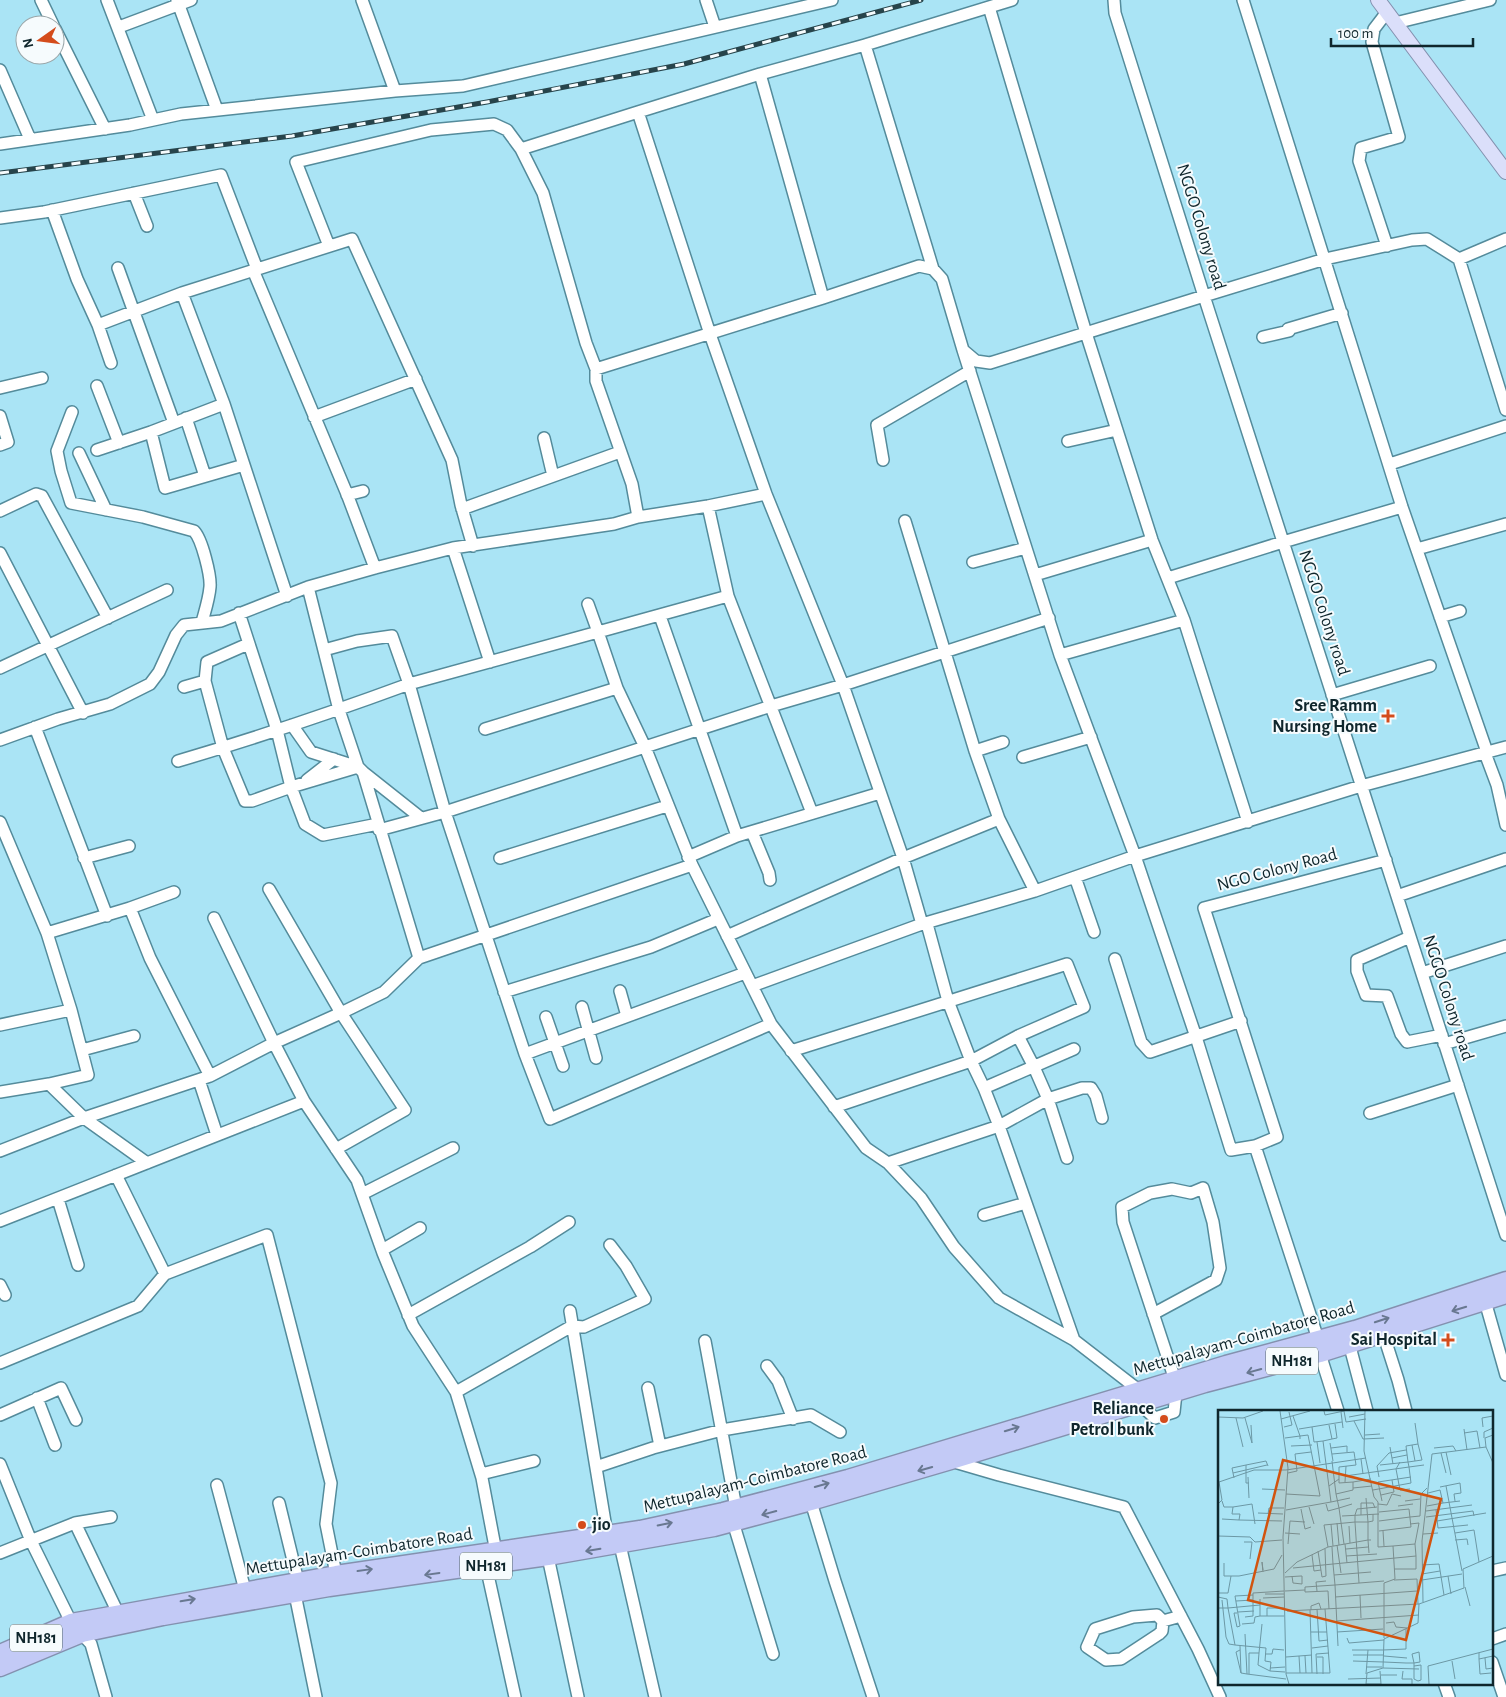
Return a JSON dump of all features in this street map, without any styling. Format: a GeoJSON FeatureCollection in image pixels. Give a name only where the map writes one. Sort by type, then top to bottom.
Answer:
{"type":"FeatureCollection","features":[{"type":"Feature","properties":{"kind":"highway","name":"Mettupalayam-Coimbatore Road"},"geometry":{"type":"LineString","coordinates":[[0,1653],[118,1613],[245,1590],[296,1588],[336,1574],[496,1552],[614,1540],[735,1515],[848,1478],[968,1449],[1319,1346],[1506,1280]]}},
{"type":"Feature","properties":{"kind":"highway","name":"NH181"},"geometry":{"type":"LineString","coordinates":[[1319,1346],[1349,1343],[1506,1295]]}},
{"type":"Feature","properties":{"kind":"highway","name":"NH181"},"geometry":{"type":"LineString","coordinates":[[735,1515],[811,1502],[951,1461],[968,1449]]}},
{"type":"Feature","properties":{"kind":"highway","name":"NH181"},"geometry":{"type":"LineString","coordinates":[[0,1668],[76,1628],[163,1617],[296,1588],[548,1557],[614,1540]]}},
{"type":"Feature","properties":{"kind":"main road"},"geometry":{"type":"LineString","coordinates":[[1378,0],[1506,172]]}},
{"type":"Feature","properties":{"kind":"street"},"geometry":{"type":"LineString","coordinates":[[41,0],[48,15]]}},
{"type":"Feature","properties":{"kind":"street"},"geometry":{"type":"LineString","coordinates":[[107,0],[119,27],[153,120]]}},
{"type":"Feature","properties":{"kind":"street"},"geometry":{"type":"LineString","coordinates":[[119,27],[178,2],[191,0]]}},
{"type":"Feature","properties":{"kind":"street"},"geometry":{"type":"LineString","coordinates":[[362,0],[395,91]]}},
{"type":"Feature","properties":{"kind":"street"},"geometry":{"type":"LineString","coordinates":[[706,0],[715,27]]}},
{"type":"Feature","properties":{"kind":"street"},"geometry":{"type":"LineString","coordinates":[[0,144],[105,129],[216,110],[395,91],[463,86],[715,27],[802,3],[832,0]]}},
{"type":"Feature","properties":{"kind":"street"},"geometry":{"type":"LineString","coordinates":[[521,149],[760,74],[1012,0]]}},
{"type":"Feature","properties":{"kind":"street","name":"NGGO Colony road"},"geometry":{"type":"LineString","coordinates":[[1114,0],[1116,13],[1204,296],[1506,1235]]}},
{"type":"Feature","properties":{"kind":"street"},"geometry":{"type":"LineString","coordinates":[[1243,0],[1402,507],[1497,785],[1506,825]]}},
{"type":"Feature","properties":{"kind":"street"},"geometry":{"type":"LineString","coordinates":[[1387,246],[1359,161],[1361,148],[1399,136],[1372,42],[1374,29],[1391,18],[1490,0]]}},
{"type":"Feature","properties":{"kind":"street"},"geometry":{"type":"LineString","coordinates":[[178,2],[216,110]]}},
{"type":"Feature","properties":{"kind":"street"},"geometry":{"type":"LineString","coordinates":[[989,7],[1086,333],[1152,540],[1184,620],[1248,822]]}},
{"type":"Feature","properties":{"kind":"street"},"geometry":{"type":"LineString","coordinates":[[865,44],[933,268],[942,279],[1060,655],[1134,856],[1196,1037],[1231,1150],[1255,1146],[1277,1137],[1240,1021],[1196,1037],[1150,1052],[1141,1042],[1115,959]]}},
{"type":"Feature","properties":{"kind":"street"},"geometry":{"type":"LineString","coordinates":[[65,49],[105,129]]}},
{"type":"Feature","properties":{"kind":"street"},"geometry":{"type":"LineString","coordinates":[[0,70],[30,139]]}},
{"type":"Feature","properties":{"kind":"street"},"geometry":{"type":"LineString","coordinates":[[760,74],[823,298]]}},
{"type":"Feature","properties":{"kind":"street"},"geometry":{"type":"LineString","coordinates":[[638,112],[710,334],[766,494],[843,685],[903,858],[948,1001],[971,1062],[999,1126],[1074,1340]]}},
{"type":"Feature","properties":{"kind":"street"},"geometry":{"type":"LineString","coordinates":[[329,246],[296,162],[431,130],[494,124],[507,130],[521,149],[543,193],[586,343],[596,369],[596,381],[632,484],[638,517]]}},
{"type":"Feature","properties":{"kind":"street"},"geometry":{"type":"LineString","coordinates":[[0,218],[52,210],[221,175],[255,270],[375,568]]}},
{"type":"Feature","properties":{"kind":"street"},"geometry":{"type":"LineString","coordinates":[[134,193],[146,226]]}},
{"type":"Feature","properties":{"kind":"street"},"geometry":{"type":"LineString","coordinates":[[52,210],[76,278],[98,325],[111,363]]}},
{"type":"Feature","properties":{"kind":"street"},"geometry":{"type":"LineString","coordinates":[[98,325],[182,293],[228,280],[352,239],[452,460],[462,509],[473,546]]}},
{"type":"Feature","properties":{"kind":"street"},"geometry":{"type":"LineString","coordinates":[[1458,258],[1506,239]]}},
{"type":"Feature","properties":{"kind":"street"},"geometry":{"type":"LineString","coordinates":[[963,350],[976,361],[990,363],[1325,259],[1412,240],[1427,240],[1458,258],[1506,410]]}},
{"type":"Feature","properties":{"kind":"street"},"geometry":{"type":"LineString","coordinates":[[596,369],[919,266],[933,268]]}},
{"type":"Feature","properties":{"kind":"street"},"geometry":{"type":"LineString","coordinates":[[118,268],[174,423]]}},
{"type":"Feature","properties":{"kind":"street"},"geometry":{"type":"LineString","coordinates":[[182,293],[224,404],[287,596]]}},
{"type":"Feature","properties":{"kind":"street"},"geometry":{"type":"LineString","coordinates":[[1263,337],[1289,331],[1288,329],[1342,312]]}},
{"type":"Feature","properties":{"kind":"street"},"geometry":{"type":"LineString","coordinates":[[882,460],[877,425],[970,371]]}},
{"type":"Feature","properties":{"kind":"street"},"geometry":{"type":"LineString","coordinates":[[0,388],[42,378]]}},
{"type":"Feature","properties":{"kind":"street"},"geometry":{"type":"LineString","coordinates":[[314,417],[416,379]]}},
{"type":"Feature","properties":{"kind":"street"},"geometry":{"type":"LineString","coordinates":[[97,386],[119,442]]}},
{"type":"Feature","properties":{"kind":"street"},"geometry":{"type":"LineString","coordinates":[[97,450],[224,404]]}},
{"type":"Feature","properties":{"kind":"street"},"geometry":{"type":"LineString","coordinates":[[72,412],[57,451],[60,471],[71,503],[188,528],[198,535],[211,586],[202,622]]}},
{"type":"Feature","properties":{"kind":"street"},"geometry":{"type":"LineString","coordinates":[[0,416],[8,442],[0,445]]}},
{"type":"Feature","properties":{"kind":"street"},"geometry":{"type":"LineString","coordinates":[[186,418],[205,476]]}},
{"type":"Feature","properties":{"kind":"street"},"geometry":{"type":"LineString","coordinates":[[1390,464],[1506,426]]}},
{"type":"Feature","properties":{"kind":"street"},"geometry":{"type":"LineString","coordinates":[[1068,441],[1117,430]]}},
{"type":"Feature","properties":{"kind":"street"},"geometry":{"type":"LineString","coordinates":[[151,432],[165,488],[244,465]]}},
{"type":"Feature","properties":{"kind":"street"},"geometry":{"type":"LineString","coordinates":[[544,438],[553,476]]}},
{"type":"Feature","properties":{"kind":"street"},"geometry":{"type":"LineString","coordinates":[[462,509],[620,452]]}},
{"type":"Feature","properties":{"kind":"street"},"geometry":{"type":"LineString","coordinates":[[79,453],[106,510]]}},
{"type":"Feature","properties":{"kind":"street"},"geometry":{"type":"LineString","coordinates":[[347,495],[363,491]]}},
{"type":"Feature","properties":{"kind":"street"},"geometry":{"type":"LineString","coordinates":[[0,511],[36,494],[42,496],[108,618]]}},
{"type":"Feature","properties":{"kind":"street"},"geometry":{"type":"LineString","coordinates":[[0,740],[58,719],[110,704],[150,684],[176,635],[184,625],[220,621],[308,587],[453,548],[614,524],[638,517],[708,506],[766,494]]}},
{"type":"Feature","properties":{"kind":"street"},"geometry":{"type":"LineString","coordinates":[[708,506],[728,596],[812,813]]}},
{"type":"Feature","properties":{"kind":"street"},"geometry":{"type":"LineString","coordinates":[[1168,578],[1402,507]]}},
{"type":"Feature","properties":{"kind":"street"},"geometry":{"type":"LineString","coordinates":[[905,521],[975,751],[999,820],[1035,891]]}},
{"type":"Feature","properties":{"kind":"street"},"geometry":{"type":"LineString","coordinates":[[1417,549],[1506,524]]}},
{"type":"Feature","properties":{"kind":"street"},"geometry":{"type":"LineString","coordinates":[[1035,575],[1152,540]]}},
{"type":"Feature","properties":{"kind":"street"},"geometry":{"type":"LineString","coordinates":[[453,548],[490,662]]}},
{"type":"Feature","properties":{"kind":"street"},"geometry":{"type":"LineString","coordinates":[[973,562],[1026,548]]}},
{"type":"Feature","properties":{"kind":"street"},"geometry":{"type":"LineString","coordinates":[[0,553],[82,713]]}},
{"type":"Feature","properties":{"kind":"street"},"geometry":{"type":"LineString","coordinates":[[308,587],[339,710],[360,770],[419,958]]}},
{"type":"Feature","properties":{"kind":"street"},"geometry":{"type":"LineString","coordinates":[[0,668],[167,590]]}},
{"type":"Feature","properties":{"kind":"street"},"geometry":{"type":"LineString","coordinates":[[178,761],[339,710],[409,684],[728,596]]}},
{"type":"Feature","properties":{"kind":"street"},"geometry":{"type":"LineString","coordinates":[[588,604],[617,688],[645,747],[690,861],[771,1024],[866,1148],[888,1163],[921,1198],[954,1247],[999,1298],[1074,1340],[1141,1397],[1145,1409],[1155,1418],[1174,1412],[1175,1387],[1123,1222],[1122,1207],[1150,1192],[1172,1189],[1191,1193],[1203,1188],[1213,1222],[1220,1268],[1216,1280],[1153,1314]]}},
{"type":"Feature","properties":{"kind":"street"},"geometry":{"type":"LineString","coordinates":[[1440,617],[1460,611]]}},
{"type":"Feature","properties":{"kind":"street"},"geometry":{"type":"LineString","coordinates":[[239,613],[296,785],[305,824],[323,835],[378,827],[445,812],[1048,618]]}},
{"type":"Feature","properties":{"kind":"street"},"geometry":{"type":"LineString","coordinates":[[660,616],[737,836]]}},
{"type":"Feature","properties":{"kind":"street"},"geometry":{"type":"LineString","coordinates":[[1060,655],[1184,620]]}},
{"type":"Feature","properties":{"kind":"street"},"geometry":{"type":"LineString","coordinates":[[324,650],[357,641],[392,636],[409,684],[445,812],[485,935],[525,1054],[550,1120],[771,1024]]}},
{"type":"Feature","properties":{"kind":"street"},"geometry":{"type":"LineString","coordinates":[[248,644],[207,662],[205,681],[223,748],[245,802],[296,785],[360,770]]}},
{"type":"Feature","properties":{"kind":"street"},"geometry":{"type":"LineString","coordinates":[[1332,695],[1430,666]]}},
{"type":"Feature","properties":{"kind":"street"},"geometry":{"type":"LineString","coordinates":[[184,687],[205,681]]}},
{"type":"Feature","properties":{"kind":"street"},"geometry":{"type":"LineString","coordinates":[[485,729],[617,688]]}},
{"type":"Feature","properties":{"kind":"street"},"geometry":{"type":"LineString","coordinates":[[292,725],[310,752],[334,759],[360,770],[421,818]]}},
{"type":"Feature","properties":{"kind":"street"},"geometry":{"type":"LineString","coordinates":[[35,727],[106,916]]}},
{"type":"Feature","properties":{"kind":"street"},"geometry":{"type":"LineString","coordinates":[[1023,757],[1090,737]]}},
{"type":"Feature","properties":{"kind":"street"},"geometry":{"type":"LineString","coordinates":[[975,751],[1002,742]]}},
{"type":"Feature","properties":{"kind":"street"},"geometry":{"type":"LineString","coordinates":[[752,986],[924,924],[1035,891],[1134,856],[1362,786],[1506,747]]}},
{"type":"Feature","properties":{"kind":"street"},"geometry":{"type":"LineString","coordinates":[[296,785],[334,759]]}},
{"type":"Feature","properties":{"kind":"street"},"geometry":{"type":"LineString","coordinates":[[0,1151],[84,1118],[204,1078],[384,992],[419,958],[690,861],[737,836],[880,792]]}},
{"type":"Feature","properties":{"kind":"street"},"geometry":{"type":"LineString","coordinates":[[500,858],[667,806]]}},
{"type":"Feature","properties":{"kind":"street"},"geometry":{"type":"LineString","coordinates":[[727,936],[903,858],[999,820]]}},
{"type":"Feature","properties":{"kind":"street"},"geometry":{"type":"LineString","coordinates":[[0,822],[47,933],[71,1010],[88,1075],[50,1084],[0,1092]]}},
{"type":"Feature","properties":{"kind":"street"},"geometry":{"type":"LineString","coordinates":[[752,832],[769,873],[770,880]]}},
{"type":"Feature","properties":{"kind":"street"},"geometry":{"type":"LineString","coordinates":[[84,858],[129,846]]}},
{"type":"Feature","properties":{"kind":"street"},"geometry":{"type":"LineString","coordinates":[[1397,896],[1506,859]]}},
{"type":"Feature","properties":{"kind":"street","name":"NGO Colony Road"},"geometry":{"type":"LineString","coordinates":[[1240,1021],[1204,908],[1386,860]]}},
{"type":"Feature","properties":{"kind":"street"},"geometry":{"type":"LineString","coordinates":[[1075,877],[1094,932]]}},
{"type":"Feature","properties":{"kind":"street"},"geometry":{"type":"LineString","coordinates":[[270,889],[341,1013],[405,1110],[336,1149]]}},
{"type":"Feature","properties":{"kind":"street"},"geometry":{"type":"LineString","coordinates":[[47,933],[106,916],[174,892]]}},
{"type":"Feature","properties":{"kind":"street"},"geometry":{"type":"LineString","coordinates":[[130,908],[150,958],[204,1078],[217,1135]]}},
{"type":"Feature","properties":{"kind":"street"},"geometry":{"type":"LineString","coordinates":[[214,918],[274,1044],[304,1100],[357,1180],[382,1250],[413,1326],[456,1392],[481,1474],[496,1552]]}},
{"type":"Feature","properties":{"kind":"street"},"geometry":{"type":"LineString","coordinates":[[504,992],[651,947],[718,919]]}},
{"type":"Feature","properties":{"kind":"street"},"geometry":{"type":"LineString","coordinates":[[1410,937],[1357,960],[1357,971],[1366,995],[1388,996],[1401,1034],[1407,1042],[1443,1039],[1506,1026]]}},
{"type":"Feature","properties":{"kind":"street"},"geometry":{"type":"LineString","coordinates":[[1422,974],[1506,946]]}},
{"type":"Feature","properties":{"kind":"street"},"geometry":{"type":"LineString","coordinates":[[792,1051],[1067,964],[1084,1007],[1018,1036],[971,1062],[834,1107]]}},
{"type":"Feature","properties":{"kind":"street"},"geometry":{"type":"LineString","coordinates":[[525,1054],[745,972]]}},
{"type":"Feature","properties":{"kind":"street"},"geometry":{"type":"LineString","coordinates":[[620,991],[627,1016]]}},
{"type":"Feature","properties":{"kind":"street"},"geometry":{"type":"LineString","coordinates":[[582,1008],[596,1058]]}},
{"type":"Feature","properties":{"kind":"street"},"geometry":{"type":"LineString","coordinates":[[1,1022],[71,1010]]}},
{"type":"Feature","properties":{"kind":"street"},"geometry":{"type":"LineString","coordinates":[[546,1017],[563,1066]]}},
{"type":"Feature","properties":{"kind":"street"},"geometry":{"type":"LineString","coordinates":[[82,1050],[134,1036]]}},
{"type":"Feature","properties":{"kind":"street"},"geometry":{"type":"LineString","coordinates":[[1018,1036],[1034,1066],[1048,1099],[1067,1158]]}},
{"type":"Feature","properties":{"kind":"street"},"geometry":{"type":"LineString","coordinates":[[984,1088],[1074,1050]]}},
{"type":"Feature","properties":{"kind":"street"},"geometry":{"type":"LineString","coordinates":[[50,1084],[84,1118],[147,1162]]}},
{"type":"Feature","properties":{"kind":"street"},"geometry":{"type":"LineString","coordinates":[[1370,1113],[1458,1085]]}},
{"type":"Feature","properties":{"kind":"street"},"geometry":{"type":"LineString","coordinates":[[888,1163],[999,1126],[1048,1099],[1082,1088],[1090,1088],[1096,1096],[1102,1118]]}},
{"type":"Feature","properties":{"kind":"street"},"geometry":{"type":"LineString","coordinates":[[0,1221],[304,1100]]}},
{"type":"Feature","properties":{"kind":"street"},"geometry":{"type":"LineString","coordinates":[[1255,1146],[1338,1410]]}},
{"type":"Feature","properties":{"kind":"street"},"geometry":{"type":"LineString","coordinates":[[362,1194],[452,1148]]}},
{"type":"Feature","properties":{"kind":"street"},"geometry":{"type":"LineString","coordinates":[[116,1175],[165,1274]]}},
{"type":"Feature","properties":{"kind":"street"},"geometry":{"type":"LineString","coordinates":[[58,1199],[78,1265]]}},
{"type":"Feature","properties":{"kind":"street"},"geometry":{"type":"LineString","coordinates":[[984,1215],[1026,1203]]}},
{"type":"Feature","properties":{"kind":"street"},"geometry":{"type":"LineString","coordinates":[[408,1315],[530,1247],[568,1222]]}},
{"type":"Feature","properties":{"kind":"street"},"geometry":{"type":"LineString","coordinates":[[382,1250],[420,1228]]}},
{"type":"Feature","properties":{"kind":"street"},"geometry":{"type":"LineString","coordinates":[[0,1363],[138,1306],[165,1274],[267,1235],[331,1483],[326,1524],[336,1574]]}},
{"type":"Feature","properties":{"kind":"street"},"geometry":{"type":"LineString","coordinates":[[456,1392],[572,1326],[584,1327],[651,1300],[610,1245]]}},
{"type":"Feature","properties":{"kind":"street"},"geometry":{"type":"LineString","coordinates":[[1486,1301],[1506,1375]]}},
{"type":"Feature","properties":{"kind":"street"},"geometry":{"type":"LineString","coordinates":[[570,1310],[596,1467],[655,1697]]}},
{"type":"Feature","properties":{"kind":"street"},"geometry":{"type":"LineString","coordinates":[[1382,1333],[1406,1410]]}},
{"type":"Feature","properties":{"kind":"street"},"geometry":{"type":"LineString","coordinates":[[706,1341],[735,1515],[773,1654]]}},
{"type":"Feature","properties":{"kind":"street"},"geometry":{"type":"LineString","coordinates":[[1349,1343],[1367,1410]]}},
{"type":"Feature","properties":{"kind":"street"},"geometry":{"type":"LineString","coordinates":[[767,1366],[778,1381],[793,1419]]}},
{"type":"Feature","properties":{"kind":"street"},"geometry":{"type":"LineString","coordinates":[[0,1415],[61,1388],[76,1420]]}},
{"type":"Feature","properties":{"kind":"street"},"geometry":{"type":"LineString","coordinates":[[648,1388],[660,1446]]}},
{"type":"Feature","properties":{"kind":"street"},"geometry":{"type":"LineString","coordinates":[[37,1398],[55,1445]]}},
{"type":"Feature","properties":{"kind":"street"},"geometry":{"type":"LineString","coordinates":[[596,1467],[660,1446],[722,1430],[811,1415],[840,1432]]}},
{"type":"Feature","properties":{"kind":"street"},"geometry":{"type":"LineString","coordinates":[[481,1474],[534,1461]]}},
{"type":"Feature","properties":{"kind":"street"},"geometry":{"type":"LineString","coordinates":[[951,1461],[1124,1506],[1181,1616],[1220,1697]]}},
{"type":"Feature","properties":{"kind":"street"},"geometry":{"type":"LineString","coordinates":[[0,1464],[31,1541],[76,1628],[90,1644],[106,1697]]}},
{"type":"Feature","properties":{"kind":"street"},"geometry":{"type":"LineString","coordinates":[[217,1485],[245,1590]]}},
{"type":"Feature","properties":{"kind":"street"},"geometry":{"type":"LineString","coordinates":[[811,1502],[873,1697]]}},
{"type":"Feature","properties":{"kind":"street"},"geometry":{"type":"LineString","coordinates":[[279,1503],[316,1697]]}},
{"type":"Feature","properties":{"kind":"street"},"geometry":{"type":"LineString","coordinates":[[0,1553],[75,1523],[111,1518]]}},
{"type":"Feature","properties":{"kind":"street"},"geometry":{"type":"LineString","coordinates":[[75,1523],[118,1613]]}},
{"type":"Feature","properties":{"kind":"street"},"geometry":{"type":"LineString","coordinates":[[548,1557],[578,1697]]}},
{"type":"Feature","properties":{"kind":"street"},"geometry":{"type":"LineString","coordinates":[[486,1566],[515,1697]]}},
{"type":"Feature","properties":{"kind":"street"},"geometry":{"type":"LineString","coordinates":[[1157,1615],[1163,1621],[1162,1630],[1159,1634],[1121,1659],[1106,1660],[1087,1647],[1095,1629],[1133,1617],[1157,1615]]}},
{"type":"Feature","properties":{"kind":"street"},"geometry":{"type":"LineString","coordinates":[[1163,1621],[1181,1616]]}},
{"type":"Feature","properties":{"kind":"street"},"geometry":{"type":"LineString","coordinates":[[1494,1638],[1506,1634]]}},
{"type":"Feature","properties":{"kind":"street"},"geometry":{"type":"LineString","coordinates":[[1494,1668],[1504,1697]]}},
{"type":"Feature","properties":{"kind":"street"},"geometry":{"type":"LineString","coordinates":[[1444,1684],[1449,1697]]}},
{"type":"Feature","properties":{"kind":"railway"},"geometry":{"type":"LineString","coordinates":[[0,173],[292,136],[487,102],[684,64],[921,0]]}},
{"type":"Feature","properties":{"kind":"place","name":"Sree Ramm Nursing Home"},"geometry":{"type":"Point","coordinates":[1388,716]}},
{"type":"Feature","properties":{"kind":"place","name":"Sai Hospital"},"geometry":{"type":"Point","coordinates":[1448,1340]}},
{"type":"Feature","properties":{"kind":"place","name":"Reliance Petrol bunk"},"geometry":{"type":"Point","coordinates":[1164,1419]}},
{"type":"Feature","properties":{"kind":"place","name":"jio"},"geometry":{"type":"Point","coordinates":[582,1525]}}]}
